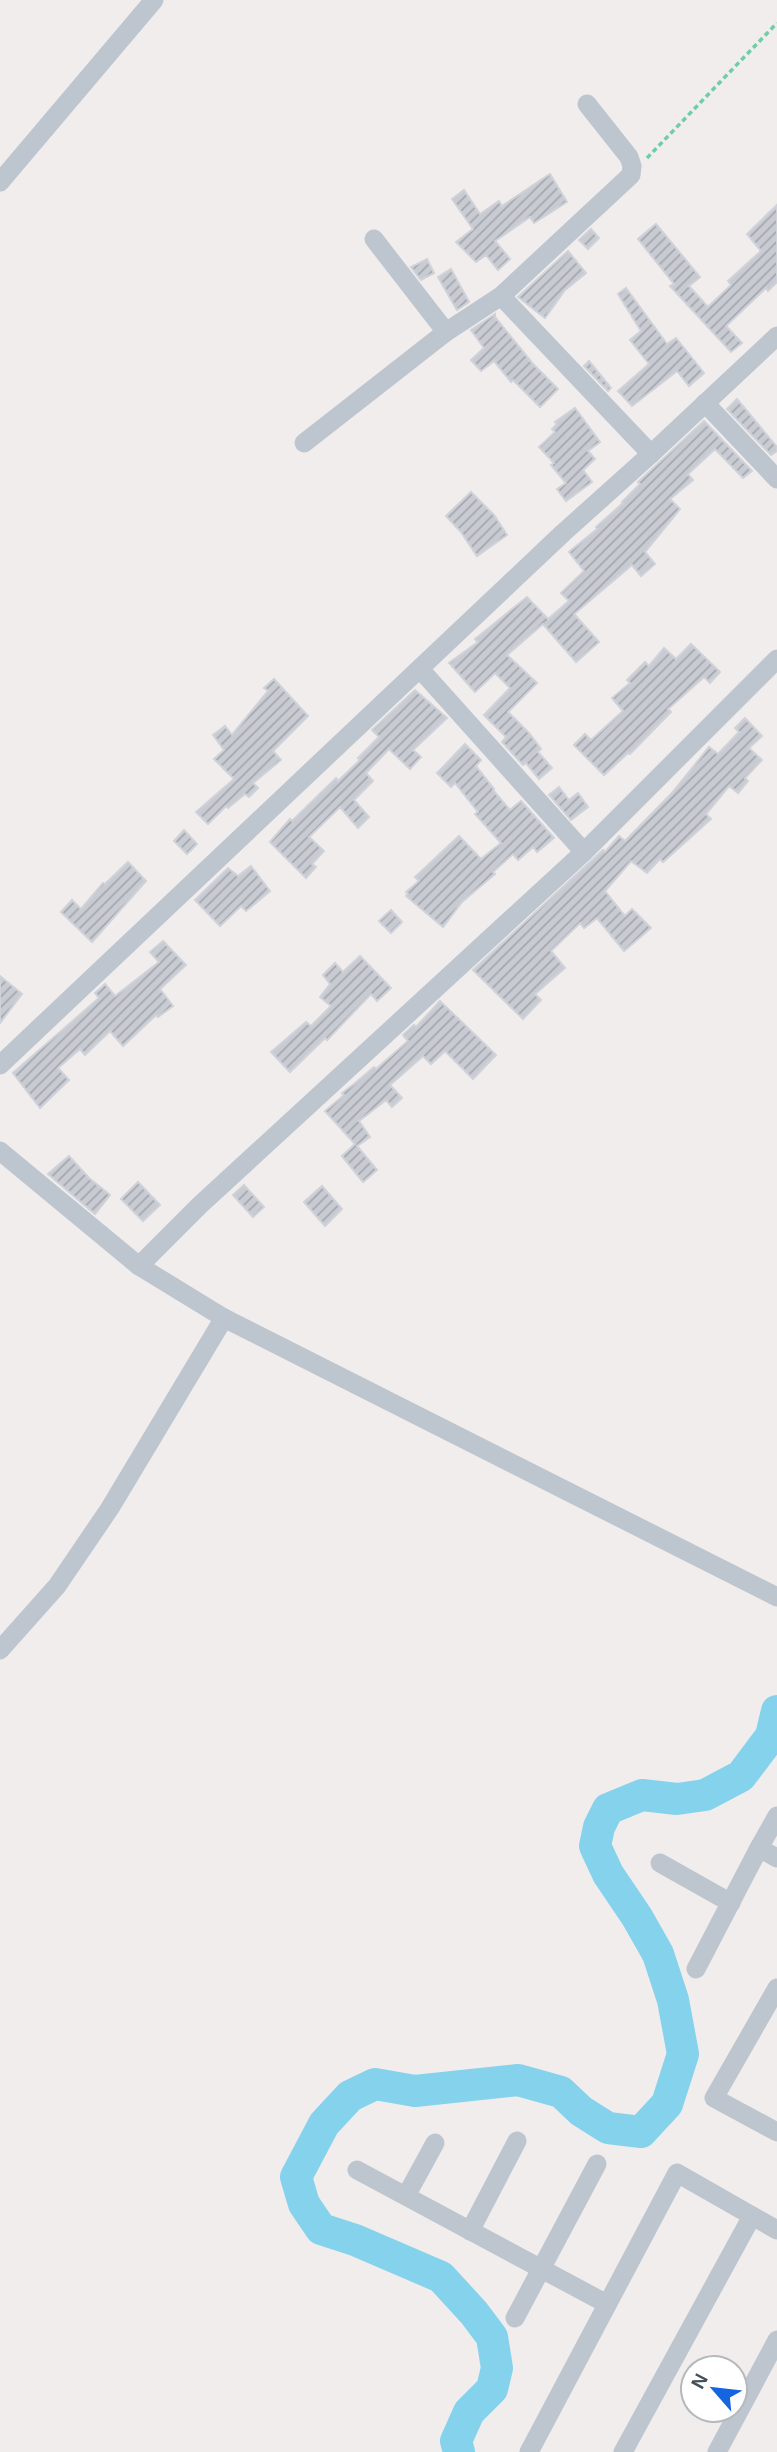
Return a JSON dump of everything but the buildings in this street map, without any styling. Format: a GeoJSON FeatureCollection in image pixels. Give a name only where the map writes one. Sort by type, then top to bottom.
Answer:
{"type":"FeatureCollection","features":[{"type":"Feature","properties":{"kind":"street"},"geometry":{"type":"LineString","coordinates":[[0,182],[154,0]]}},
{"type":"Feature","properties":{"kind":"street"},"geometry":{"type":"LineString","coordinates":[[304,443],[446,332],[501,296],[631,175],[629,157],[587,104]]}},
{"type":"Feature","properties":{"kind":"street"},"geometry":{"type":"LineString","coordinates":[[374,239],[446,332]]}},
{"type":"Feature","properties":{"kind":"street"},"geometry":{"type":"LineString","coordinates":[[501,296],[651,454]]}},
{"type":"Feature","properties":{"kind":"street"},"geometry":{"type":"LineString","coordinates":[[0,1065],[563,533],[777,336]]}},
{"type":"Feature","properties":{"kind":"street"},"geometry":{"type":"LineString","coordinates":[[705,403],[777,479]]}},
{"type":"Feature","properties":{"kind":"street"},"geometry":{"type":"LineString","coordinates":[[139,1266],[200,1205],[584,852],[777,659]]}},
{"type":"Feature","properties":{"kind":"street"},"geometry":{"type":"LineString","coordinates":[[420,669],[584,852]]}},
{"type":"Feature","properties":{"kind":"street"},"geometry":{"type":"LineString","coordinates":[[0,1150],[139,1266],[223,1318],[777,1597]]}},
{"type":"Feature","properties":{"kind":"street"},"geometry":{"type":"LineString","coordinates":[[0,1650],[57,1586],[110,1508],[223,1318]]}},
{"type":"Feature","properties":{"kind":"street"},"geometry":{"type":"LineString","coordinates":[[696,1969],[777,1816]]}},
{"type":"Feature","properties":{"kind":"street"},"geometry":{"type":"LineString","coordinates":[[759,1849],[777,1858]]}},
{"type":"Feature","properties":{"kind":"street"},"geometry":{"type":"LineString","coordinates":[[660,1863],[731,1903]]}},
{"type":"Feature","properties":{"kind":"street"},"geometry":{"type":"LineString","coordinates":[[777,1988],[714,2098],[777,2132]]}},
{"type":"Feature","properties":{"kind":"street"},"geometry":{"type":"LineString","coordinates":[[470,2231],[517,2141]]}},
{"type":"Feature","properties":{"kind":"street"},"geometry":{"type":"LineString","coordinates":[[407,2196],[435,2143]]}},
{"type":"Feature","properties":{"kind":"street"},"geometry":{"type":"LineString","coordinates":[[515,2318],[597,2164]]}},
{"type":"Feature","properties":{"kind":"street"},"geometry":{"type":"LineString","coordinates":[[357,2169],[607,2304]]}},
{"type":"Feature","properties":{"kind":"street"},"geometry":{"type":"LineString","coordinates":[[528,2452],[677,2173],[777,2230]]}},
{"type":"Feature","properties":{"kind":"street"},"geometry":{"type":"LineString","coordinates":[[623,2452],[752,2216]]}},
{"type":"Feature","properties":{"kind":"street"},"geometry":{"type":"LineString","coordinates":[[717,2452],[777,2340]]}},
{"type":"Feature","properties":{"kind":"path"},"geometry":{"type":"LineString","coordinates":[[631,175],[777,23]]}},
{"type":"Feature","properties":{"kind":"waterway"},"geometry":{"type":"LineString","coordinates":[[459,2452],[456,2441],[469,2412],[492,2389],[497,2368],[492,2337],[441,2277],[355,2240],[321,2229],[304,2204],[296,2177],[324,2124],[350,2096],[375,2084],[415,2091],[518,2080],[561,2092],[581,2111],[608,2128],[641,2132],[667,2104],[683,2054],[673,2000],[658,1954],[608,1874],[595,1846],[599,1827],[608,1809],[642,1795],[677,1799],[705,1795],[741,1776],[771,1736],[777,1711]]}}]}
